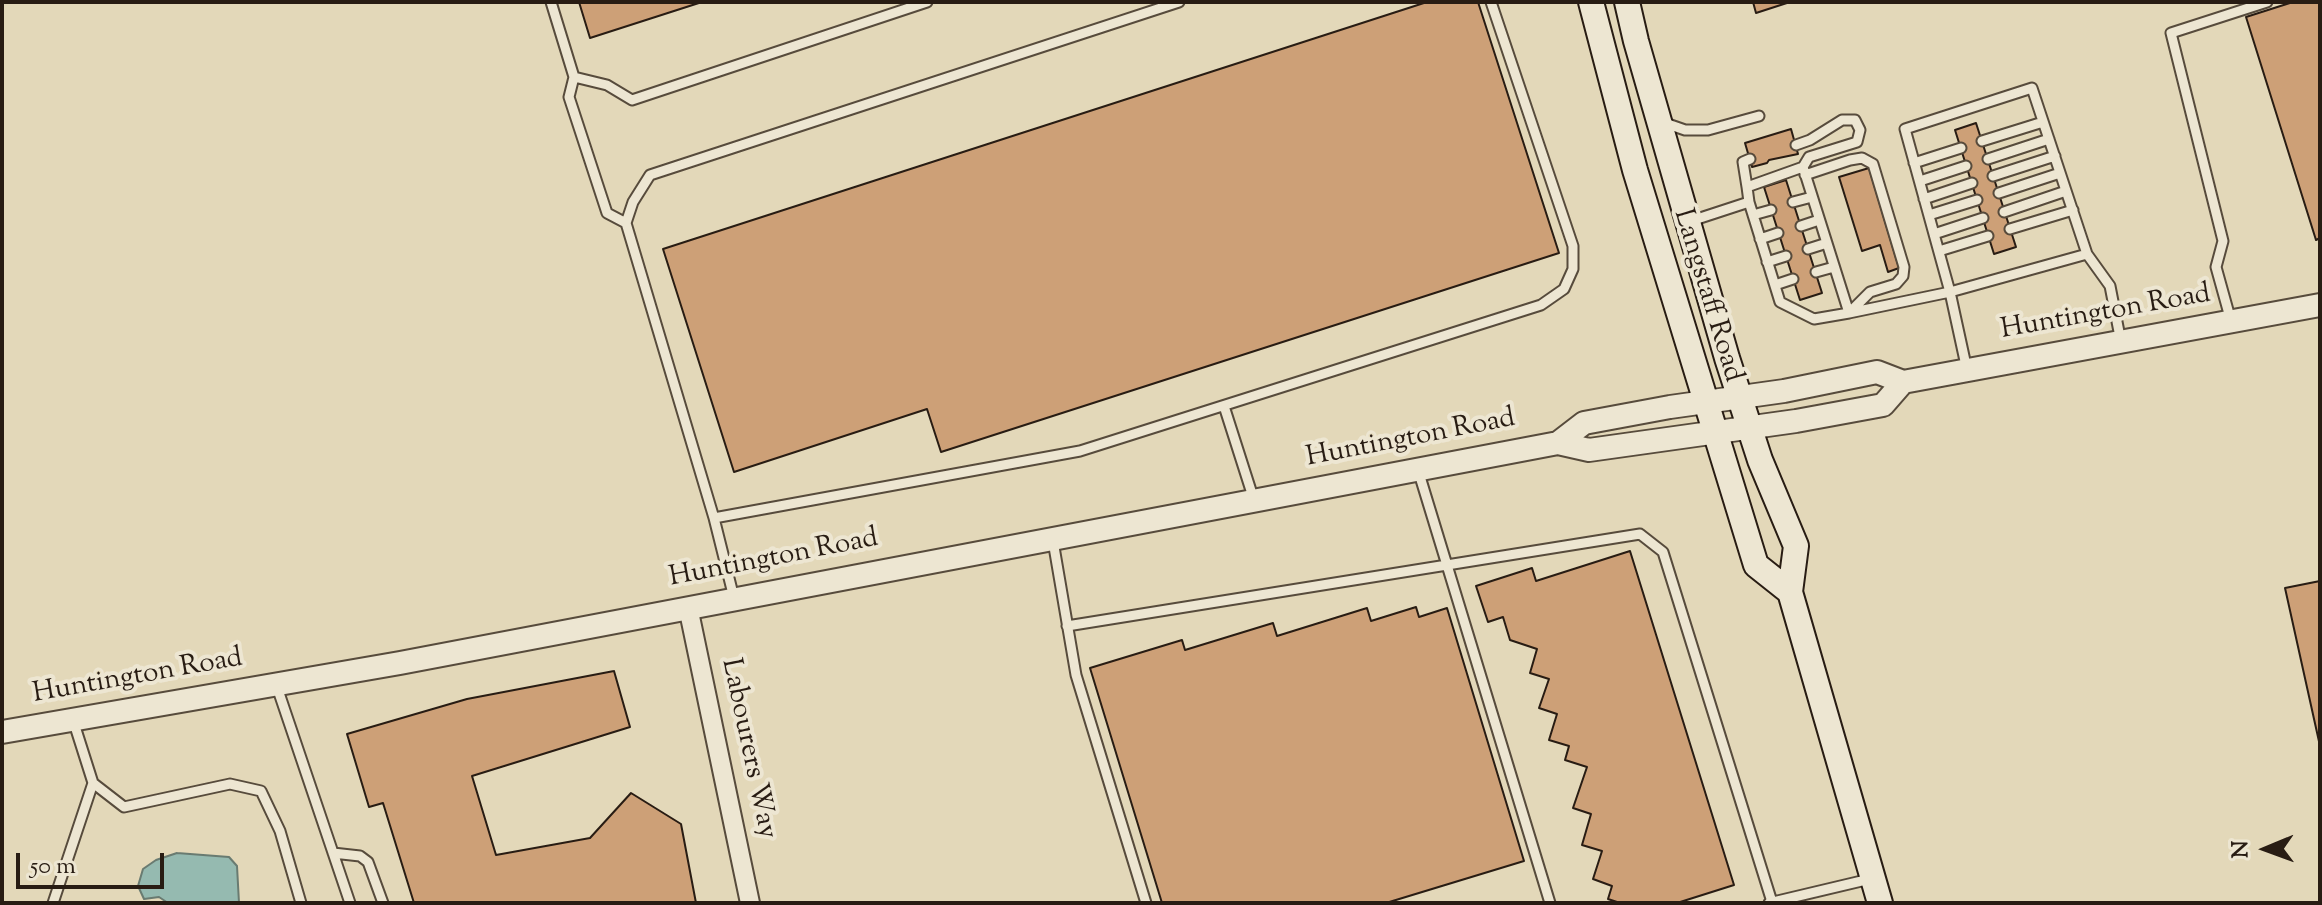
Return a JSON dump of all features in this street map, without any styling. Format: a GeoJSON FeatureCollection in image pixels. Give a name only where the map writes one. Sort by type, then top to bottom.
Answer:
{"type":"FeatureCollection","features":[{"type":"Feature","properties":{"kind":"main road","name":"Langstaff Road"},"geometry":{"type":"LineString","coordinates":[[1591,2],[1635,170],[1756,565],[1790,592]]}},
{"type":"Feature","properties":{"kind":"main road","name":"Langstaff Road"},"geometry":{"type":"LineString","coordinates":[[1627,2],[1749,428],[1796,546],[1790,592],[1880,903]]}},
{"type":"Feature","properties":{"kind":"street","name":"Huntington Road"},"geometry":{"type":"LineString","coordinates":[[1558,443],[1584,423],[1877,372],[1903,382],[2320,305]]}},
{"type":"Feature","properties":{"kind":"street","name":"Huntington Road"},"geometry":{"type":"LineString","coordinates":[[2,732],[276,684],[1558,443],[1589,450],[1749,428],[1883,405],[1903,382]]}},
{"type":"Feature","properties":{"kind":"street","name":"Labourers Way"},"geometry":{"type":"LineString","coordinates":[[688,607],[750,903]]}},
{"type":"Feature","properties":{"kind":"lane"},"geometry":{"type":"LineString","coordinates":[[551,2],[574,77],[569,97],[607,213],[626,223]]}},
{"type":"Feature","properties":{"kind":"lane"},"geometry":{"type":"LineString","coordinates":[[574,77],[607,85],[632,100],[927,2]]}},
{"type":"Feature","properties":{"kind":"lane"},"geometry":{"type":"LineString","coordinates":[[734,598],[714,518],[626,223],[633,202],[650,175],[1179,2]]}},
{"type":"Feature","properties":{"kind":"lane"},"geometry":{"type":"LineString","coordinates":[[714,518],[1080,451],[1541,305],[1564,289],[1573,269],[1573,246],[1491,2]]}},
{"type":"Feature","properties":{"kind":"lane"},"geometry":{"type":"LineString","coordinates":[[2231,321],[2216,267],[2223,241],[2171,33],[2267,2]]}},
{"type":"Feature","properties":{"kind":"lane"},"geometry":{"type":"LineString","coordinates":[[1967,370],[1950,292],[1905,129],[2032,88],[2087,254],[2110,286],[2121,342]]}},
{"type":"Feature","properties":{"kind":"lane"},"geometry":{"type":"LineString","coordinates":[[1659,120],[1685,130],[1708,130],[1759,116]]}},
{"type":"Feature","properties":{"kind":"lane"},"geometry":{"type":"LineString","coordinates":[[1796,145],[1842,120],[1855,120],[1860,130],[1857,142],[1809,157],[1804,171],[1849,313]]}},
{"type":"Feature","properties":{"kind":"lane"},"geometry":{"type":"LineString","coordinates":[[1982,141],[2043,122]]}},
{"type":"Feature","properties":{"kind":"lane"},"geometry":{"type":"LineString","coordinates":[[1988,159],[2049,139]]}},
{"type":"Feature","properties":{"kind":"lane"},"geometry":{"type":"LineString","coordinates":[[1914,163],[1961,148]]}},
{"type":"Feature","properties":{"kind":"lane"},"geometry":{"type":"LineString","coordinates":[[1993,176],[2055,156]]}},
{"type":"Feature","properties":{"kind":"lane"},"geometry":{"type":"LineString","coordinates":[[1747,187],[1850,160],[1862,158],[1873,164],[1904,267],[1903,276],[1896,284],[1870,292],[1849,313]]}},
{"type":"Feature","properties":{"kind":"lane"},"geometry":{"type":"LineString","coordinates":[[1750,159],[1743,162],[1749,202],[1780,302],[1814,319],[1950,292],[2087,254]]}},
{"type":"Feature","properties":{"kind":"lane"},"geometry":{"type":"LineString","coordinates":[[1920,181],[1966,166]]}},
{"type":"Feature","properties":{"kind":"lane"},"geometry":{"type":"LineString","coordinates":[[1999,193],[2060,173]]}},
{"type":"Feature","properties":{"kind":"lane"},"geometry":{"type":"LineString","coordinates":[[1924,199],[1972,183]]}},
{"type":"Feature","properties":{"kind":"lane"},"geometry":{"type":"LineString","coordinates":[[2004,212],[2066,191]]}},
{"type":"Feature","properties":{"kind":"lane"},"geometry":{"type":"LineString","coordinates":[[1793,202],[1812,197]]}},
{"type":"Feature","properties":{"kind":"lane"},"geometry":{"type":"LineString","coordinates":[[1929,215],[1977,200]]}},
{"type":"Feature","properties":{"kind":"lane"},"geometry":{"type":"LineString","coordinates":[[1688,222],[1749,202]]}},
{"type":"Feature","properties":{"kind":"lane"},"geometry":{"type":"LineString","coordinates":[[1753,215],[1771,210]]}},
{"type":"Feature","properties":{"kind":"lane"},"geometry":{"type":"LineString","coordinates":[[2010,229],[2073,210]]}},
{"type":"Feature","properties":{"kind":"lane"},"geometry":{"type":"LineString","coordinates":[[1934,234],[1983,218]]}},
{"type":"Feature","properties":{"kind":"lane"},"geometry":{"type":"LineString","coordinates":[[1801,226],[1819,220]]}},
{"type":"Feature","properties":{"kind":"lane"},"geometry":{"type":"LineString","coordinates":[[1760,239],[1778,233]]}},
{"type":"Feature","properties":{"kind":"lane"},"geometry":{"type":"LineString","coordinates":[[1939,251],[1988,236]]}},
{"type":"Feature","properties":{"kind":"lane"},"geometry":{"type":"LineString","coordinates":[[1808,249],[1827,243]]}},
{"type":"Feature","properties":{"kind":"lane"},"geometry":{"type":"LineString","coordinates":[[1767,262],[1786,256]]}},
{"type":"Feature","properties":{"kind":"lane"},"geometry":{"type":"LineString","coordinates":[[1816,272],[1834,267]]}},
{"type":"Feature","properties":{"kind":"lane"},"geometry":{"type":"LineString","coordinates":[[1775,285],[1793,279]]}},
{"type":"Feature","properties":{"kind":"lane"},"geometry":{"type":"LineString","coordinates":[[1224,406],[1254,500]]}},
{"type":"Feature","properties":{"kind":"lane"},"geometry":{"type":"LineString","coordinates":[[1417,469],[1550,903]]}},
{"type":"Feature","properties":{"kind":"lane"},"geometry":{"type":"LineString","coordinates":[[1067,626],[1640,534],[1663,552],[1771,903],[1873,878]]}},
{"type":"Feature","properties":{"kind":"lane"},"geometry":{"type":"LineString","coordinates":[[1053,538],[1076,675],[1146,903]]}},
{"type":"Feature","properties":{"kind":"lane"},"geometry":{"type":"LineString","coordinates":[[276,684],[350,903]]}},
{"type":"Feature","properties":{"kind":"lane"},"geometry":{"type":"LineString","coordinates":[[73,719],[93,783],[124,807],[230,784],[261,791],[280,831],[301,903]]}},
{"type":"Feature","properties":{"kind":"lane"},"geometry":{"type":"LineString","coordinates":[[53,903],[93,783]]}},
{"type":"Feature","properties":{"kind":"lane"},"geometry":{"type":"LineString","coordinates":[[333,853],[360,856],[368,862],[383,903]]}},
{"type":"Feature","properties":{"kind":"water"},"geometry":{"type":"Polygon","coordinates":[[[177,853],[229,857],[237,866],[239,903],[168,903],[159,897],[144,899],[138,886],[143,869],[156,860],[177,853]]]}},
{"type":"Feature","properties":{"kind":"building"},"geometry":{"type":"Polygon","coordinates":[[[579,2],[702,2],[590,38],[579,2]]]}},
{"type":"Feature","properties":{"kind":"building"},"geometry":{"type":"Polygon","coordinates":[[[1427,2],[1478,2],[1559,253],[941,452],[927,409],[734,472],[663,249],[1427,2]]]}},
{"type":"Feature","properties":{"kind":"building"},"geometry":{"type":"Polygon","coordinates":[[[1753,2],[1790,2],[1756,13],[1753,2]]]}},
{"type":"Feature","properties":{"kind":"building"},"geometry":{"type":"Polygon","coordinates":[[[2293,2],[2320,2],[2320,238],[2316,240],[2246,17],[2293,2]]]}},
{"type":"Feature","properties":{"kind":"building"},"geometry":{"type":"Polygon","coordinates":[[[1976,123],[2016,247],[1994,254],[1955,130],[1976,123]]]}},
{"type":"Feature","properties":{"kind":"building"},"geometry":{"type":"Polygon","coordinates":[[[1791,129],[1798,154],[1752,167],[1745,143],[1791,129]]]}},
{"type":"Feature","properties":{"kind":"building"},"geometry":{"type":"Polygon","coordinates":[[[1869,168],[1899,268],[1888,272],[1880,245],[1862,251],[1839,177],[1869,168]]]}},
{"type":"Feature","properties":{"kind":"building"},"geometry":{"type":"Polygon","coordinates":[[[1786,180],[1822,293],[1800,300],[1764,187],[1786,180]]]}},
{"type":"Feature","properties":{"kind":"building"},"geometry":{"type":"Polygon","coordinates":[[[1630,551],[1734,885],[1677,903],[1620,903],[1608,899],[1612,886],[1593,879],[1602,851],[1582,845],[1591,814],[1573,808],[1587,767],[1565,760],[1569,746],[1549,740],[1557,714],[1539,708],[1549,679],[1530,673],[1537,649],[1510,640],[1503,617],[1488,622],[1476,586],[1532,568],[1536,581],[1630,551]]]}},
{"type":"Feature","properties":{"kind":"building"},"geometry":{"type":"Polygon","coordinates":[[[2320,581],[2320,746],[2285,588],[2320,581]]]}},
{"type":"Feature","properties":{"kind":"building"},"geometry":{"type":"Polygon","coordinates":[[[1416,607],[1419,617],[1447,608],[1524,861],[1386,903],[1162,903],[1090,668],[1182,640],[1185,650],[1273,623],[1277,636],[1367,608],[1371,621],[1416,607]]]}},
{"type":"Feature","properties":{"kind":"building"},"geometry":{"type":"Polygon","coordinates":[[[614,671],[630,727],[472,776],[496,855],[590,838],[631,793],[681,824],[696,903],[414,903],[383,803],[369,807],[347,734],[467,699],[614,671]]]}}]}
